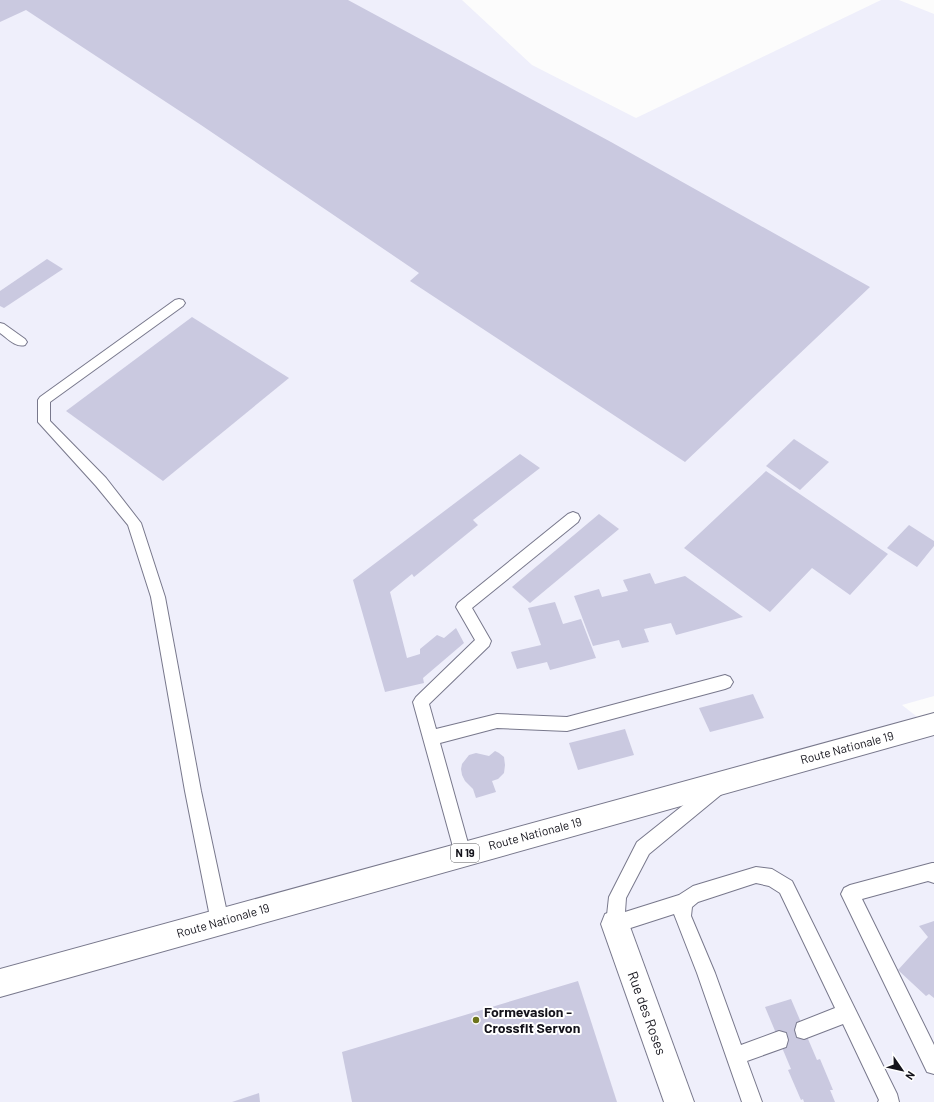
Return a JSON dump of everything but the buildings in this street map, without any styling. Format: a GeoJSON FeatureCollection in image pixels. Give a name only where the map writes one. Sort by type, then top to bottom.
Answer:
{"type":"FeatureCollection","features":[{"type":"Feature","properties":{"kind":"main road","name":"Route Nationale 19"},"geometry":{"type":"LineString","coordinates":[[0,983],[933,724]]}},
{"type":"Feature","properties":{"kind":"main road","name":"Rue des Roses"},"geometry":{"type":"LineString","coordinates":[[615,924],[679,1102]]}},
{"type":"Feature","properties":{"kind":"lane"},"geometry":{"type":"LineString","coordinates":[[179,303],[44,400],[44,422],[101,482],[134,523],[158,597],[193,791],[220,922]]}},
{"type":"Feature","properties":{"kind":"lane"},"geometry":{"type":"LineString","coordinates":[[0,327],[20,342]]}},
{"type":"Feature","properties":{"kind":"lane"},"geometry":{"type":"LineString","coordinates":[[463,854],[421,702],[484,641],[463,607],[573,518]]}},
{"type":"Feature","properties":{"kind":"lane"},"geometry":{"type":"LineString","coordinates":[[431,738],[497,721],[567,724],[726,682]]}},
{"type":"Feature","properties":{"kind":"lane"},"geometry":{"type":"LineString","coordinates":[[725,781],[643,848],[618,897],[615,924],[684,902],[693,895],[756,875],[772,878],[786,887],[890,1101],[888,1102]]}},
{"type":"Feature","properties":{"kind":"lane"},"geometry":{"type":"LineString","coordinates":[[934,875],[932,871],[850,894],[934,1065]]}},
{"type":"Feature","properties":{"kind":"lane"},"geometry":{"type":"LineString","coordinates":[[684,902],[682,916],[706,973],[752,1102]]}},
{"type":"Feature","properties":{"kind":"lane"},"geometry":{"type":"LineString","coordinates":[[804,1030],[847,1013]]}},
{"type":"Feature","properties":{"kind":"lane"},"geometry":{"type":"LineString","coordinates":[[735,1056],[779,1040]]}},
{"type":"Feature","properties":{"kind":"shaded area"},"geometry":{"type":"Polygon","coordinates":[[[0,0],[462,0],[532,65],[636,118],[881,0],[899,0],[934,14],[934,696],[902,705],[934,730],[934,1102],[0,1102],[0,0]]]}},
{"type":"Feature","properties":{"kind":"place","name":"Formevasion - Crossfit Servon"},"geometry":{"type":"Point","coordinates":[476,1020]}}]}
